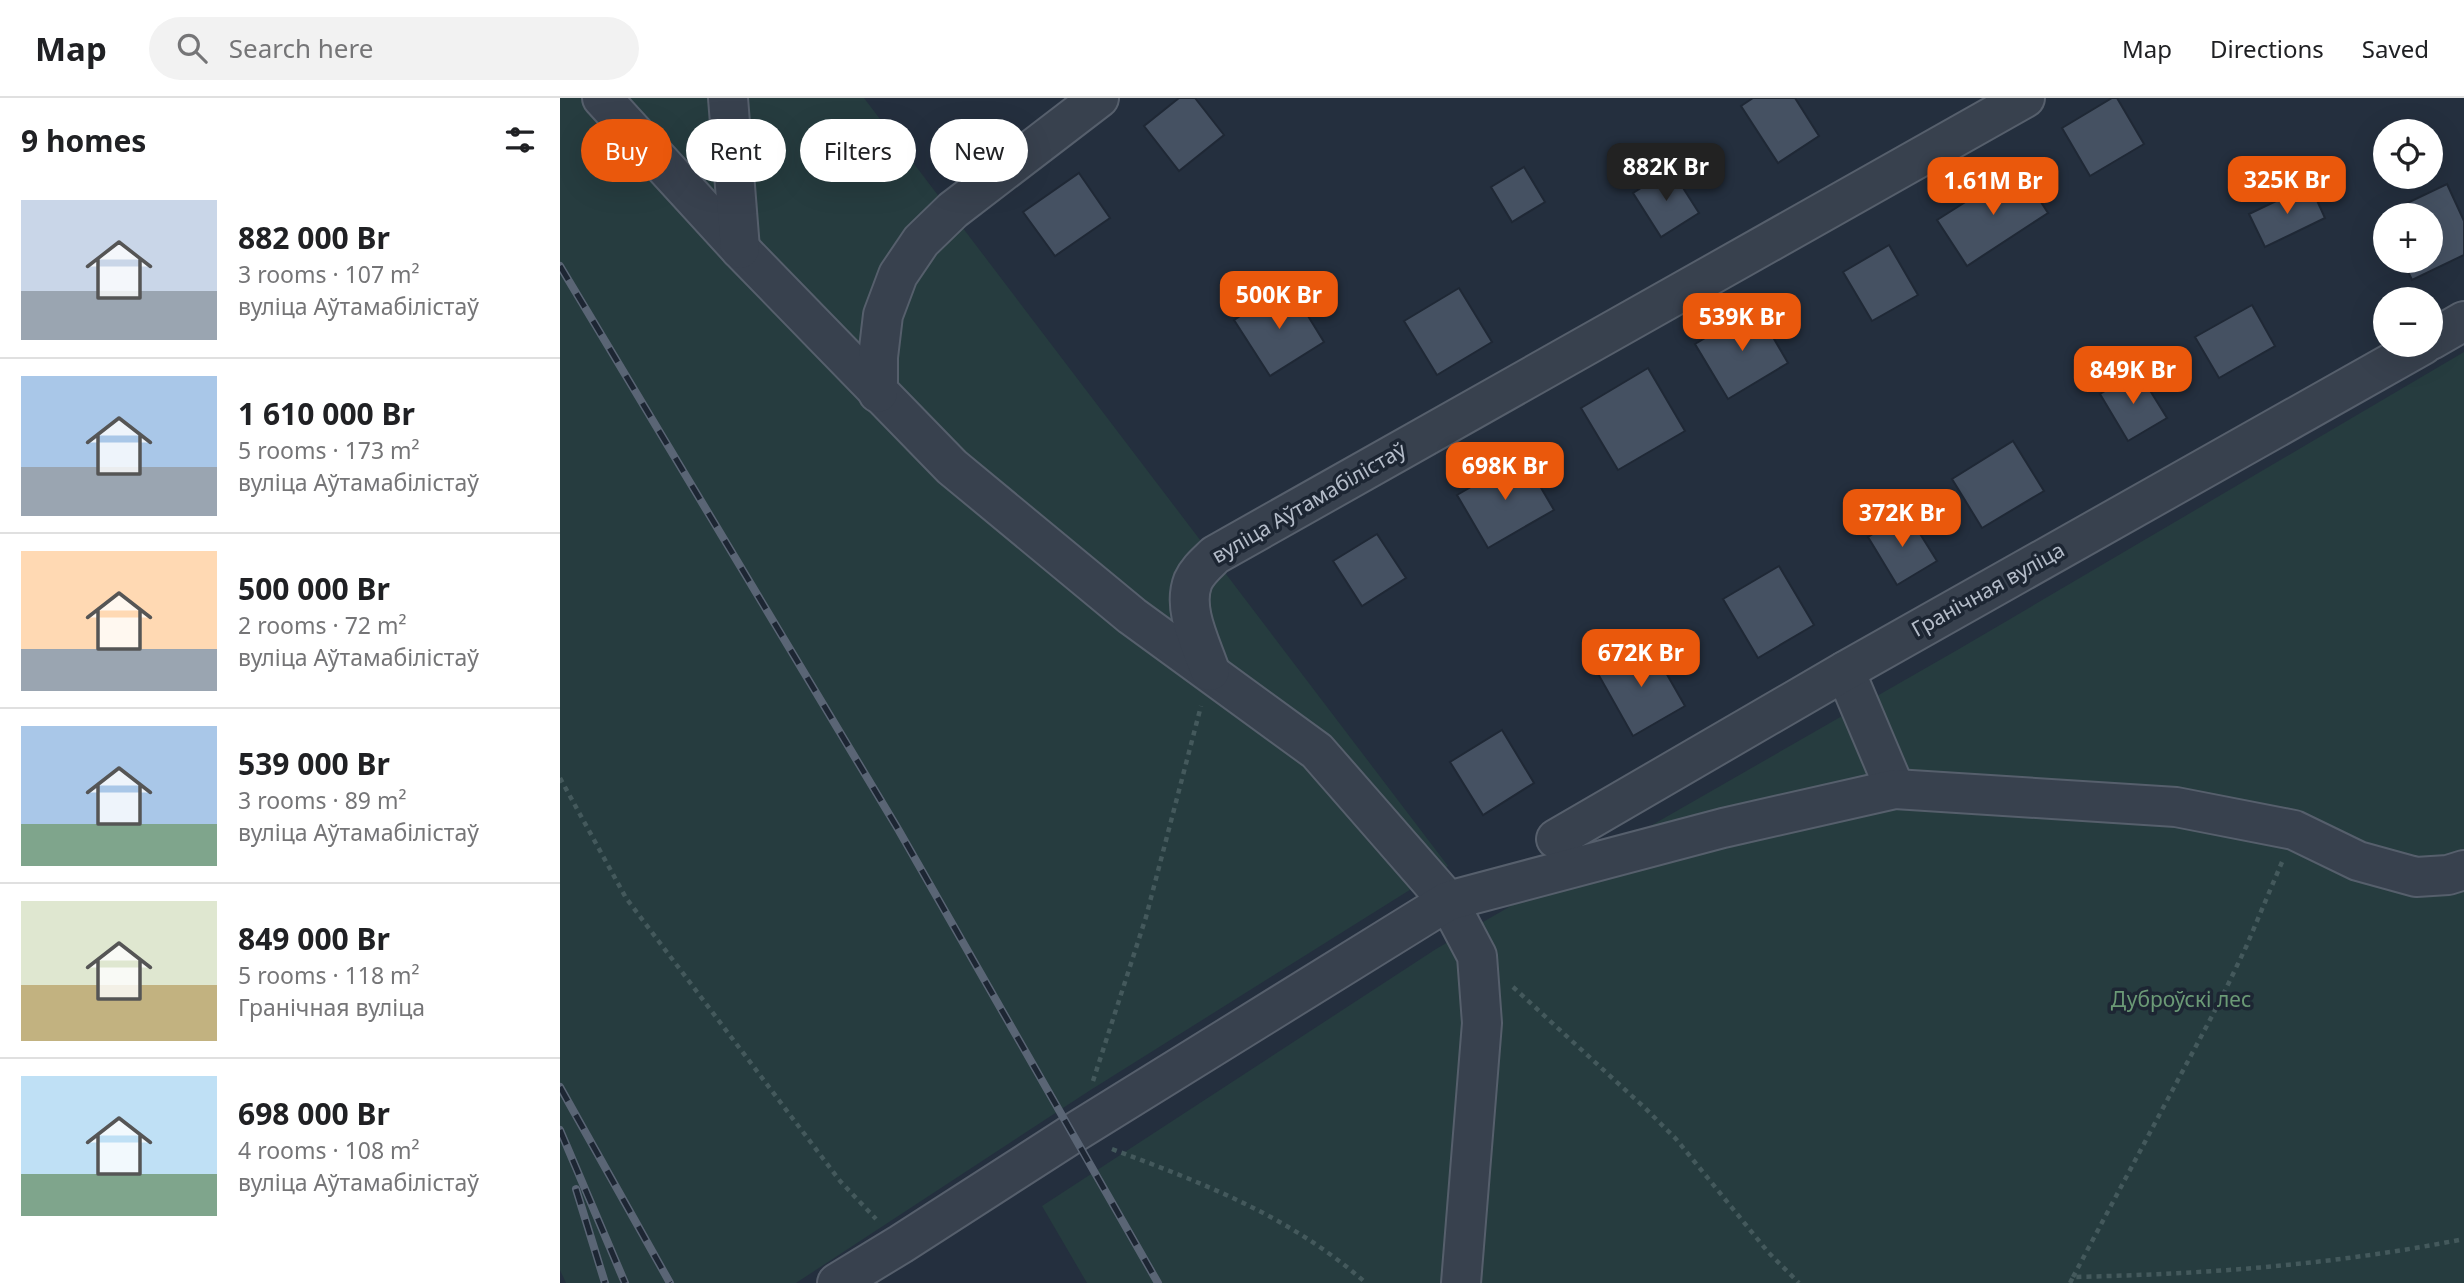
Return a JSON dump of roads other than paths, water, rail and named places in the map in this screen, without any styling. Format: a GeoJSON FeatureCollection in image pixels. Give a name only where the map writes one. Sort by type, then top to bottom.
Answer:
{"type":"FeatureCollection","features":[{"type":"Feature","properties":{"kind":"street"},"geometry":{"type":"LineString","coordinates":[[602,98],[740,249],[951,467],[1132,616],[1317,751],[1448,901],[1477,956],[1482,1023],[1461,1283]]}},
{"type":"Feature","properties":{"kind":"street"},"geometry":{"type":"LineString","coordinates":[[728,98],[740,249]]}},
{"type":"Feature","properties":{"kind":"street"},"geometry":{"type":"LineString","coordinates":[[878,393],[878,357],[883,315],[898,275],[921,241],[953,210],[1099,98]]}},
{"type":"Feature","properties":{"kind":"street","name":"вуліца Аўтамабілістаў"},"geometry":{"type":"LineString","coordinates":[[1210,671],[1190,609],[1190,595],[1194,580],[1215,555],[2025,98]]}},
{"type":"Feature","properties":{"kind":"street"},"geometry":{"type":"LineString","coordinates":[[2443,333],[2464,321]]}},
{"type":"Feature","properties":{"kind":"street","name":"Гранічная вуліца"},"geometry":{"type":"LineString","coordinates":[[1556,839],[1845,671],[2402,357]]}},
{"type":"Feature","properties":{"kind":"street"},"geometry":{"type":"LineString","coordinates":[[1845,671],[1895,789]]}},
{"type":"Feature","properties":{"kind":"street"},"geometry":{"type":"LineString","coordinates":[[837,1283],[1448,901],[1723,828],[1895,789],[2176,807],[2294,830],[2358,860],[2416,877],[2448,875],[2464,870]]}},
{"type":"Feature","properties":{"kind":"railway"},"geometry":{"type":"LineString","coordinates":[[560,266],[898,829],[1158,1283]]}},
{"type":"Feature","properties":{"kind":"railway"},"geometry":{"type":"LineString","coordinates":[[560,1087],[670,1283]]}},
{"type":"Feature","properties":{"kind":"railway"},"geometry":{"type":"LineString","coordinates":[[560,1130],[625,1283]]}},
{"type":"Feature","properties":{"kind":"railway"},"geometry":{"type":"LineString","coordinates":[[576,1189],[605,1283]]}},
{"type":"Feature","properties":{"kind":"park label","name":"Дуброўскі лес"},"geometry":{"type":"Point","coordinates":[2181,1000]}}]}
